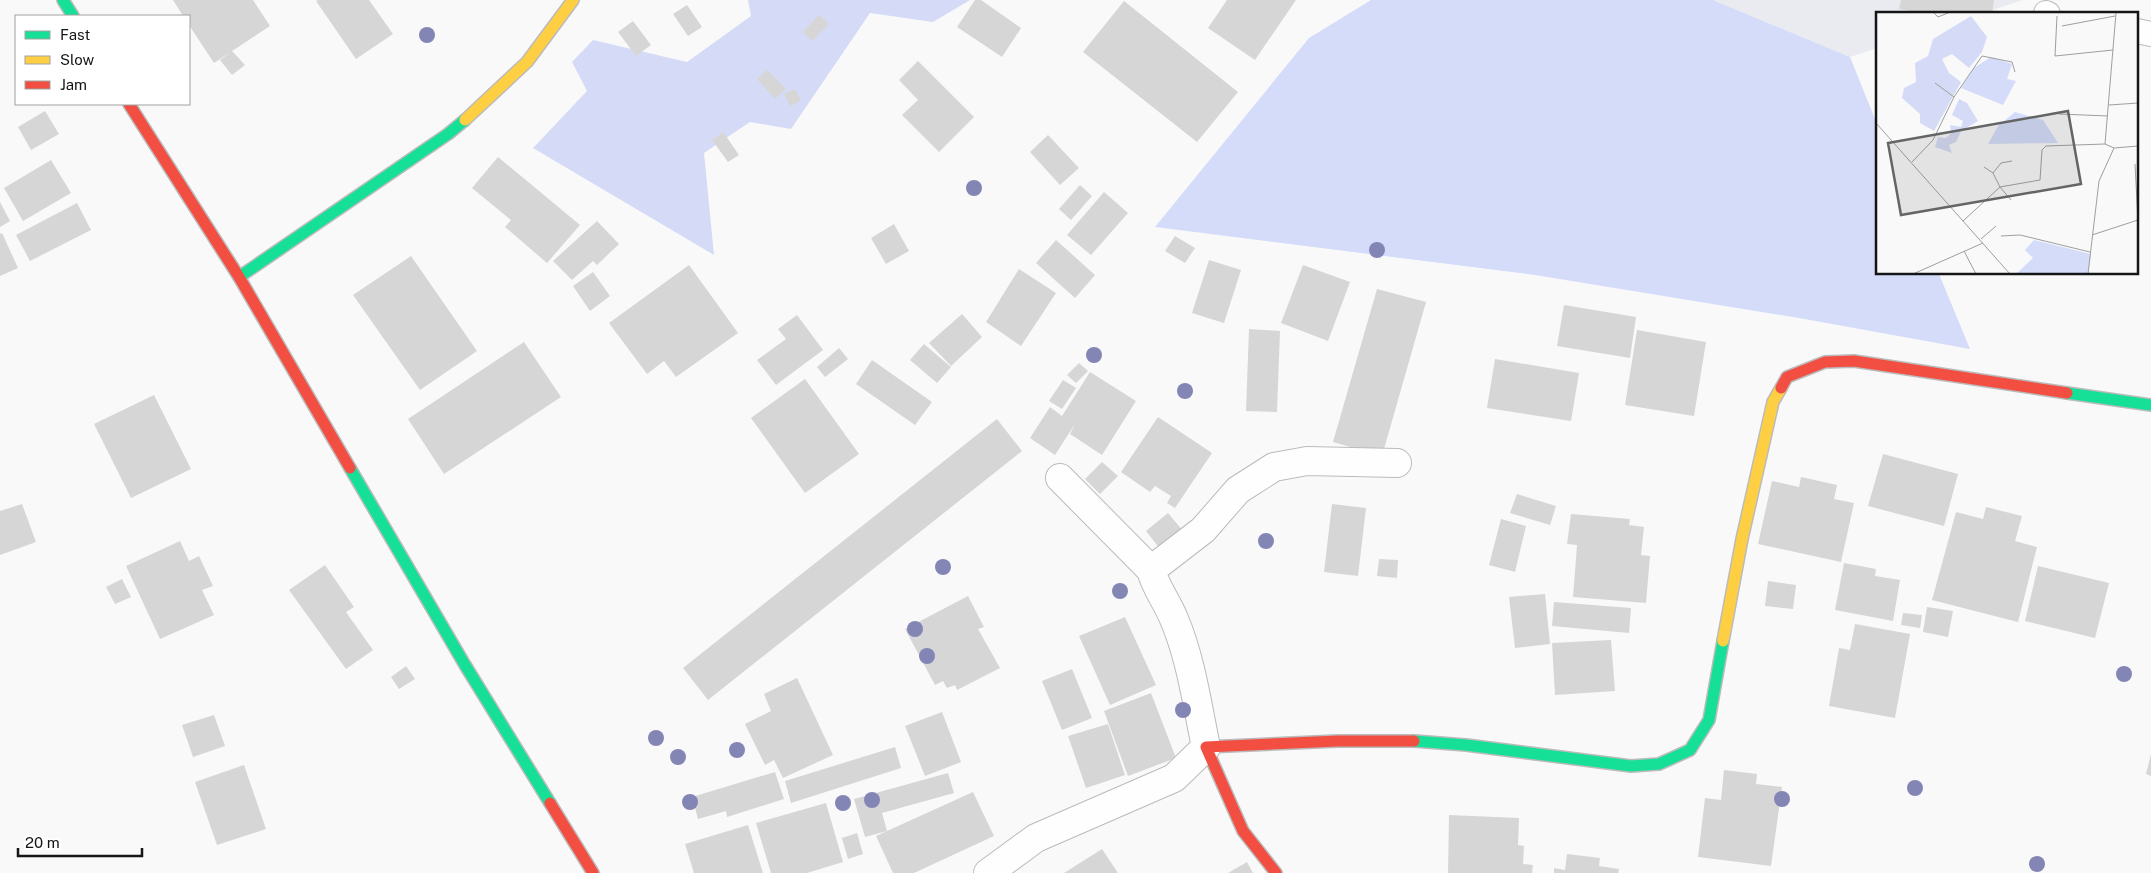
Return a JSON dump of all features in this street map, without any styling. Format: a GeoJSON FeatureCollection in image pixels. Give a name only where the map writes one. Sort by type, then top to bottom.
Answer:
{"type":"FeatureCollection","features":[{"type":"Feature","properties":{"kind":"street"},"geometry":{"type":"LineString","coordinates":[[63,0],[72,15]]}},
{"type":"Feature","properties":{"kind":"street"},"geometry":{"type":"LineString","coordinates":[[239,278],[448,134],[495,94],[527,62],[573,0]]}},
{"type":"Feature","properties":{"kind":"street"},"geometry":{"type":"LineString","coordinates":[[130,105],[239,278],[465,665],[593,873]]}},
{"type":"Feature","properties":{"kind":"street"},"geometry":{"type":"LineString","coordinates":[[988,873],[1036,838],[1174,778],[1206,747],[1408,741],[1466,745],[1631,766],[1659,764],[1690,750],[1709,720],[1742,539],[1772,402],[1787,377],[1825,362],[1854,361],[2151,405]]}},
{"type":"Feature","properties":{"kind":"street"},"geometry":{"type":"LineString","coordinates":[[1152,570],[1203,530],[1238,490],[1274,467],[1307,461],[1397,463]]}},
{"type":"Feature","properties":{"kind":"street"},"geometry":{"type":"LineString","coordinates":[[1060,478],[1152,570],[1156,586],[1174,618],[1187,657],[1206,747],[1243,831],[1276,873]]}},
{"type":"Feature","properties":{"kind":"lane"},"geometry":{"type":"LineString","coordinates":[[2138,31],[2151,34]]}},
{"type":"Feature","properties":{"kind":"shaded area"},"geometry":{"type":"Polygon","coordinates":[[[748,0],[970,0],[933,22],[870,13],[791,129],[750,122],[704,153],[714,255],[533,148],[587,91],[572,62],[593,40],[687,62],[751,16],[748,0]]]}},
{"type":"Feature","properties":{"kind":"shaded area"},"geometry":{"type":"Polygon","coordinates":[[[1371,0],[1713,0],[1850,57],[1876,122],[1876,275],[1939,275],[1970,349],[1799,318],[1535,275],[1155,227],[1309,38],[1371,0]]]}},
{"type":"Feature","properties":{"kind":"shaded area"},"geometry":{"type":"Polygon","coordinates":[[[1713,0],[2023,0],[1987,12],[1876,12],[1876,48],[1850,57],[1713,0]]]}},
{"type":"Feature","properties":{"kind":"building"},"geometry":{"type":"Polygon","coordinates":[[[173,0],[253,0],[270,26],[214,63],[190,27],[190,15],[182,15],[173,0]]]}},
{"type":"Feature","properties":{"kind":"building"},"geometry":{"type":"Polygon","coordinates":[[[369,0],[393,34],[356,59],[316,1],[369,0]]]}},
{"type":"Feature","properties":{"kind":"building"},"geometry":{"type":"Polygon","coordinates":[[[975,0],[981,0],[1021,28],[1002,57],[957,27],[975,0]]]}},
{"type":"Feature","properties":{"kind":"building"},"geometry":{"type":"Polygon","coordinates":[[[1227,0],[1296,0],[1255,60],[1208,28],[1227,0]]]}},
{"type":"Feature","properties":{"kind":"building"},"geometry":{"type":"Polygon","coordinates":[[[1901,0],[1994,0],[1992,12],[1916,12],[1899,9],[1901,0]]]}},
{"type":"Feature","properties":{"kind":"building"},"geometry":{"type":"Polygon","coordinates":[[[1124,1],[1238,92],[1197,142],[1083,52],[1124,1]]]}},
{"type":"Feature","properties":{"kind":"building"},"geometry":{"type":"Polygon","coordinates":[[[687,5],[702,27],[688,36],[673,14],[687,5]]]}},
{"type":"Feature","properties":{"kind":"building"},"geometry":{"type":"Polygon","coordinates":[[[819,15],[829,24],[812,41],[803,32],[819,15]]]}},
{"type":"Feature","properties":{"kind":"building"},"geometry":{"type":"Polygon","coordinates":[[[633,21],[651,45],[636,56],[618,32],[633,21]]]}},
{"type":"Feature","properties":{"kind":"building"},"geometry":{"type":"Polygon","coordinates":[[[232,51],[245,65],[232,75],[220,60],[232,51]]]}},
{"type":"Feature","properties":{"kind":"building"},"geometry":{"type":"Polygon","coordinates":[[[918,61],[974,117],[939,152],[902,115],[918,100],[899,80],[918,61]]]}},
{"type":"Feature","properties":{"kind":"building"},"geometry":{"type":"Polygon","coordinates":[[[767,70],[786,89],[775,99],[757,79],[767,70]]]}},
{"type":"Feature","properties":{"kind":"building"},"geometry":{"type":"Polygon","coordinates":[[[795,89],[801,101],[790,106],[784,94],[795,89]]]}},
{"type":"Feature","properties":{"kind":"building"},"geometry":{"type":"Polygon","coordinates":[[[45,111],[59,134],[31,150],[18,127],[45,111]]]}},
{"type":"Feature","properties":{"kind":"building"},"geometry":{"type":"Polygon","coordinates":[[[723,132],[739,155],[728,162],[712,140],[723,132]]]}},
{"type":"Feature","properties":{"kind":"building"},"geometry":{"type":"Polygon","coordinates":[[[1048,135],[1079,168],[1060,185],[1030,152],[1048,135]]]}},
{"type":"Feature","properties":{"kind":"building"},"geometry":{"type":"Polygon","coordinates":[[[498,157],[580,225],[547,263],[505,227],[511,220],[472,188],[498,157]]]}},
{"type":"Feature","properties":{"kind":"building"},"geometry":{"type":"Polygon","coordinates":[[[51,160],[71,193],[23,221],[4,188],[51,160]]]}},
{"type":"Feature","properties":{"kind":"building"},"geometry":{"type":"Polygon","coordinates":[[[1080,185],[1092,196],[1071,220],[1059,209],[1080,185]]]}},
{"type":"Feature","properties":{"kind":"building"},"geometry":{"type":"Polygon","coordinates":[[[1104,192],[1128,213],[1091,255],[1067,235],[1104,192]]]}},
{"type":"Feature","properties":{"kind":"building"},"geometry":{"type":"Polygon","coordinates":[[[0,202],[10,221],[0,227],[0,202]]]}},
{"type":"Feature","properties":{"kind":"building"},"geometry":{"type":"Polygon","coordinates":[[[77,203],[91,230],[30,261],[16,235],[77,203]]]}},
{"type":"Feature","properties":{"kind":"building"},"geometry":{"type":"Polygon","coordinates":[[[597,221],[619,244],[597,265],[593,261],[572,280],[553,261],[597,221]]]}},
{"type":"Feature","properties":{"kind":"building"},"geometry":{"type":"Polygon","coordinates":[[[894,224],[909,251],[886,264],[871,238],[894,224]]]}},
{"type":"Feature","properties":{"kind":"building"},"geometry":{"type":"Polygon","coordinates":[[[2,233],[18,268],[0,276],[0,234],[2,233]]]}},
{"type":"Feature","properties":{"kind":"building"},"geometry":{"type":"Polygon","coordinates":[[[1175,236],[1195,248],[1185,263],[1165,251],[1175,236]]]}},
{"type":"Feature","properties":{"kind":"building"},"geometry":{"type":"Polygon","coordinates":[[[1056,240],[1095,275],[1075,298],[1036,263],[1056,240]]]}},
{"type":"Feature","properties":{"kind":"building"},"geometry":{"type":"Polygon","coordinates":[[[411,256],[477,351],[420,390],[353,295],[411,256]]]}},
{"type":"Feature","properties":{"kind":"building"},"geometry":{"type":"Polygon","coordinates":[[[1209,260],[1241,270],[1224,323],[1192,313],[1209,260]]]}},
{"type":"Feature","properties":{"kind":"building"},"geometry":{"type":"Polygon","coordinates":[[[689,265],[738,333],[676,377],[664,361],[647,374],[609,323],[689,265]]]}},
{"type":"Feature","properties":{"kind":"building"},"geometry":{"type":"Polygon","coordinates":[[[1303,265],[1350,282],[1328,341],[1281,323],[1303,265]]]}},
{"type":"Feature","properties":{"kind":"building"},"geometry":{"type":"Polygon","coordinates":[[[1019,269],[1056,293],[1021,346],[986,322],[1019,269]]]}},
{"type":"Feature","properties":{"kind":"building"},"geometry":{"type":"Polygon","coordinates":[[[593,272],[610,296],[590,311],[573,286],[593,272]]]}},
{"type":"Feature","properties":{"kind":"building"},"geometry":{"type":"Polygon","coordinates":[[[1377,289],[1426,302],[1382,456],[1333,442],[1377,289]]]}},
{"type":"Feature","properties":{"kind":"building"},"geometry":{"type":"Polygon","coordinates":[[[1564,305],[1636,317],[1630,358],[1557,346],[1564,305]]]}},
{"type":"Feature","properties":{"kind":"building"},"geometry":{"type":"Polygon","coordinates":[[[962,314],[982,337],[951,366],[929,343],[962,314]]]}},
{"type":"Feature","properties":{"kind":"building"},"geometry":{"type":"Polygon","coordinates":[[[797,315],[823,350],[776,385],[757,360],[786,339],[778,329],[797,315]]]}},
{"type":"Feature","properties":{"kind":"building"},"geometry":{"type":"Polygon","coordinates":[[[1249,329],[1280,331],[1277,412],[1246,411],[1249,329]]]}},
{"type":"Feature","properties":{"kind":"building"},"geometry":{"type":"Polygon","coordinates":[[[1637,330],[1706,342],[1694,416],[1625,405],[1637,330]]]}},
{"type":"Feature","properties":{"kind":"building"},"geometry":{"type":"Polygon","coordinates":[[[524,342],[561,397],[444,474],[408,419],[524,342]]]}},
{"type":"Feature","properties":{"kind":"building"},"geometry":{"type":"Polygon","coordinates":[[[924,344],[951,367],[937,383],[910,360],[924,344]]]}},
{"type":"Feature","properties":{"kind":"building"},"geometry":{"type":"Polygon","coordinates":[[[839,348],[848,359],[825,377],[817,367],[839,348]]]}},
{"type":"Feature","properties":{"kind":"building"},"geometry":{"type":"Polygon","coordinates":[[[1495,359],[1579,373],[1571,421],[1487,408],[1495,359]]]}},
{"type":"Feature","properties":{"kind":"building"},"geometry":{"type":"Polygon","coordinates":[[[872,360],[932,402],[915,425],[856,384],[872,360]]]}},
{"type":"Feature","properties":{"kind":"building"},"geometry":{"type":"Polygon","coordinates":[[[1079,363],[1088,371],[1076,383],[1067,375],[1079,363]]]}},
{"type":"Feature","properties":{"kind":"building"},"geometry":{"type":"Polygon","coordinates":[[[1090,372],[1136,401],[1102,455],[1070,434],[1075,424],[1055,455],[1030,438],[1050,407],[1062,416],[1090,372]]]}},
{"type":"Feature","properties":{"kind":"building"},"geometry":{"type":"Polygon","coordinates":[[[805,379],[859,454],[805,493],[751,418],[805,379]]]}},
{"type":"Feature","properties":{"kind":"building"},"geometry":{"type":"Polygon","coordinates":[[[1063,380],[1076,388],[1062,409],[1049,401],[1063,380]]]}},
{"type":"Feature","properties":{"kind":"building"},"geometry":{"type":"Polygon","coordinates":[[[154,395],[191,469],[131,498],[94,424],[154,395]]]}},
{"type":"Feature","properties":{"kind":"building"},"geometry":{"type":"Polygon","coordinates":[[[1158,417],[1212,453],[1175,508],[1167,503],[1171,496],[1155,486],[1150,492],[1121,472],[1158,417]]]}},
{"type":"Feature","properties":{"kind":"building"},"geometry":{"type":"Polygon","coordinates":[[[997,419],[1022,451],[708,700],[683,668],[997,419]]]}},
{"type":"Feature","properties":{"kind":"building"},"geometry":{"type":"Polygon","coordinates":[[[1883,454],[1958,474],[1944,526],[1868,506],[1883,454]]]}},
{"type":"Feature","properties":{"kind":"building"},"geometry":{"type":"Polygon","coordinates":[[[1102,462],[1118,476],[1100,494],[1085,479],[1102,462]]]}},
{"type":"Feature","properties":{"kind":"building"},"geometry":{"type":"Polygon","coordinates":[[[1801,477],[1837,485],[1834,499],[1854,503],[1841,562],[1758,544],[1772,481],[1799,487],[1801,477]]]}},
{"type":"Feature","properties":{"kind":"building"},"geometry":{"type":"Polygon","coordinates":[[[1517,494],[1556,506],[1550,525],[1510,513],[1517,494]]]}},
{"type":"Feature","properties":{"kind":"building"},"geometry":{"type":"Polygon","coordinates":[[[22,504],[36,542],[0,555],[0,511],[22,504]]]}},
{"type":"Feature","properties":{"kind":"building"},"geometry":{"type":"Polygon","coordinates":[[[1332,504],[1366,508],[1358,576],[1324,572],[1332,504]]]}},
{"type":"Feature","properties":{"kind":"building"},"geometry":{"type":"Polygon","coordinates":[[[1986,507],[2022,516],[2015,541],[2037,547],[2018,622],[1932,600],[1956,512],[1983,519],[1986,507]]]}},
{"type":"Feature","properties":{"kind":"building"},"geometry":{"type":"Polygon","coordinates":[[[1168,513],[1183,531],[1160,549],[1146,531],[1168,513]]]}},
{"type":"Feature","properties":{"kind":"building"},"geometry":{"type":"Polygon","coordinates":[[[1571,514],[1630,519],[1629,525],[1644,527],[1641,555],[1650,556],[1646,603],[1573,597],[1577,545],[1567,544],[1571,514]]]}},
{"type":"Feature","properties":{"kind":"building"},"geometry":{"type":"Polygon","coordinates":[[[1501,519],[1526,526],[1515,572],[1489,565],[1501,519]]]}},
{"type":"Feature","properties":{"kind":"building"},"geometry":{"type":"Polygon","coordinates":[[[180,541],[189,561],[199,556],[213,586],[202,590],[214,615],[160,639],[126,566],[180,541]]]}},
{"type":"Feature","properties":{"kind":"building"},"geometry":{"type":"Polygon","coordinates":[[[1379,559],[1398,560],[1397,578],[1377,576],[1379,559]]]}},
{"type":"Feature","properties":{"kind":"building"},"geometry":{"type":"Polygon","coordinates":[[[1844,563],[1876,569],[1875,576],[1900,580],[1893,621],[1835,610],[1844,563]]]}},
{"type":"Feature","properties":{"kind":"building"},"geometry":{"type":"Polygon","coordinates":[[[325,565],[354,607],[346,612],[373,650],[346,669],[289,590],[325,565]]]}},
{"type":"Feature","properties":{"kind":"building"},"geometry":{"type":"Polygon","coordinates":[[[2038,566],[2109,583],[2095,638],[2025,621],[2038,566]]]}},
{"type":"Feature","properties":{"kind":"building"},"geometry":{"type":"Polygon","coordinates":[[[122,579],[131,597],[115,604],[106,587],[122,579]]]}},
{"type":"Feature","properties":{"kind":"building"},"geometry":{"type":"Polygon","coordinates":[[[1768,581],[1796,585],[1793,609],[1765,606],[1768,581]]]}},
{"type":"Feature","properties":{"kind":"building"},"geometry":{"type":"Polygon","coordinates":[[[1545,594],[1550,644],[1515,648],[1509,597],[1545,594]]]}},
{"type":"Feature","properties":{"kind":"building"},"geometry":{"type":"Polygon","coordinates":[[[968,596],[984,627],[978,629],[1000,668],[957,690],[955,685],[947,688],[943,681],[935,685],[905,629],[968,596]]]}},
{"type":"Feature","properties":{"kind":"building"},"geometry":{"type":"Polygon","coordinates":[[[1554,602],[1631,608],[1629,633],[1552,626],[1554,602]]]}},
{"type":"Feature","properties":{"kind":"building"},"geometry":{"type":"Polygon","coordinates":[[[1927,607],[1953,611],[1948,637],[1923,632],[1927,607]]]}},
{"type":"Feature","properties":{"kind":"building"},"geometry":{"type":"Polygon","coordinates":[[[1903,613],[1922,615],[1920,628],[1901,625],[1903,613]]]}},
{"type":"Feature","properties":{"kind":"building"},"geometry":{"type":"Polygon","coordinates":[[[1125,617],[1156,685],[1110,705],[1079,636],[1125,617]]]}},
{"type":"Feature","properties":{"kind":"building"},"geometry":{"type":"Polygon","coordinates":[[[1855,624],[1910,634],[1895,718],[1829,706],[1839,648],[1850,650],[1855,624]]]}},
{"type":"Feature","properties":{"kind":"building"},"geometry":{"type":"Polygon","coordinates":[[[1611,640],[1615,691],[1555,695],[1552,643],[1611,640]]]}},
{"type":"Feature","properties":{"kind":"building"},"geometry":{"type":"Polygon","coordinates":[[[406,666],[415,679],[399,689],[391,677],[406,666]]]}},
{"type":"Feature","properties":{"kind":"building"},"geometry":{"type":"Polygon","coordinates":[[[1072,669],[1092,718],[1062,730],[1042,681],[1072,669]]]}},
{"type":"Feature","properties":{"kind":"building"},"geometry":{"type":"Polygon","coordinates":[[[797,678],[833,755],[783,778],[774,760],[765,765],[745,724],[771,711],[764,694],[797,678]]]}},
{"type":"Feature","properties":{"kind":"building"},"geometry":{"type":"Polygon","coordinates":[[[1151,693],[1176,758],[1128,776],[1104,711],[1151,693]]]}},
{"type":"Feature","properties":{"kind":"building"},"geometry":{"type":"Polygon","coordinates":[[[942,712],[961,762],[925,776],[905,726],[942,712]]]}},
{"type":"Feature","properties":{"kind":"building"},"geometry":{"type":"Polygon","coordinates":[[[214,715],[225,746],[193,757],[182,725],[214,715]]]}},
{"type":"Feature","properties":{"kind":"building"},"geometry":{"type":"Polygon","coordinates":[[[1108,724],[1125,775],[1086,788],[1068,736],[1108,724]]]}},
{"type":"Feature","properties":{"kind":"building"},"geometry":{"type":"Polygon","coordinates":[[[895,747],[901,768],[791,803],[785,781],[895,747]]]}},
{"type":"Feature","properties":{"kind":"building"},"geometry":{"type":"Polygon","coordinates":[[[2151,754],[2151,776],[2146,774],[2151,754]]]}},
{"type":"Feature","properties":{"kind":"building"},"geometry":{"type":"Polygon","coordinates":[[[244,765],[266,829],[217,845],[195,782],[244,765]]]}},
{"type":"Feature","properties":{"kind":"building"},"geometry":{"type":"Polygon","coordinates":[[[1724,770],[1757,774],[1756,784],[1782,787],[1771,866],[1698,857],[1705,798],[1721,800],[1724,770]]]}},
{"type":"Feature","properties":{"kind":"building"},"geometry":{"type":"Polygon","coordinates":[[[775,772],[784,799],[727,817],[726,811],[698,819],[692,797],[775,772]]]}},
{"type":"Feature","properties":{"kind":"building"},"geometry":{"type":"Polygon","coordinates":[[[948,773],[954,793],[882,813],[887,831],[865,837],[854,799],[948,773]]]}},
{"type":"Feature","properties":{"kind":"building"},"geometry":{"type":"Polygon","coordinates":[[[973,792],[994,836],[914,873],[893,873],[876,836],[973,792]]]}},
{"type":"Feature","properties":{"kind":"building"},"geometry":{"type":"Polygon","coordinates":[[[826,803],[843,862],[807,873],[771,873],[756,823],[826,803]]]}},
{"type":"Feature","properties":{"kind":"building"},"geometry":{"type":"Polygon","coordinates":[[[1449,815],[1519,818],[1518,845],[1524,846],[1523,864],[1533,865],[1532,873],[1448,873],[1449,815]]]}},
{"type":"Feature","properties":{"kind":"building"},"geometry":{"type":"Polygon","coordinates":[[[748,825],[763,873],[694,873],[685,844],[748,825]]]}},
{"type":"Feature","properties":{"kind":"building"},"geometry":{"type":"Polygon","coordinates":[[[857,833],[863,854],[848,859],[842,838],[857,833]]]}},
{"type":"Feature","properties":{"kind":"building"},"geometry":{"type":"Polygon","coordinates":[[[1102,849],[1118,873],[1064,873],[1102,849]]]}},
{"type":"Feature","properties":{"kind":"building"},"geometry":{"type":"Polygon","coordinates":[[[1567,854],[1600,858],[1599,866],[1619,869],[1618,873],[1554,873],[1554,868],[1565,870],[1567,854]]]}},
{"type":"Feature","properties":{"kind":"building"},"geometry":{"type":"Polygon","coordinates":[[[1247,862],[1253,873],[1228,873],[1247,862]]]}},
{"type":"Feature","properties":{"kind":"traffic: fast"},"geometry":{"type":"LineString","coordinates":[[63,0],[72,15]]}},
{"type":"Feature","properties":{"kind":"traffic: fast"},"geometry":{"type":"LineString","coordinates":[[239,277],[448,134],[465,120]]}},
{"type":"Feature","properties":{"kind":"traffic: fast"},"geometry":{"type":"LineString","coordinates":[[2067,393],[2151,405]]}},
{"type":"Feature","properties":{"kind":"traffic: fast"},"geometry":{"type":"LineString","coordinates":[[350,468],[465,665],[550,803]]}},
{"type":"Feature","properties":{"kind":"traffic: fast"},"geometry":{"type":"LineString","coordinates":[[1414,741],[1466,745],[1631,766],[1659,764],[1690,750],[1709,720],[1723,641]]}},
{"type":"Feature","properties":{"kind":"traffic: slow"},"geometry":{"type":"LineString","coordinates":[[465,120],[527,62],[573,0]]}},
{"type":"Feature","properties":{"kind":"traffic: slow"},"geometry":{"type":"LineString","coordinates":[[1723,641],[1742,539],[1773,402],[1781,388]]}},
{"type":"Feature","properties":{"kind":"traffic: jam"},"geometry":{"type":"LineString","coordinates":[[130,105],[239,277],[350,468]]}},
{"type":"Feature","properties":{"kind":"traffic: jam"},"geometry":{"type":"LineString","coordinates":[[1781,388],[1787,377],[1825,362],[1854,361],[2067,393]]}},
{"type":"Feature","properties":{"kind":"traffic: jam"},"geometry":{"type":"LineString","coordinates":[[1276,873],[1243,831],[1206,747],[1338,741],[1414,741]]}},
{"type":"Feature","properties":{"kind":"traffic: jam"},"geometry":{"type":"LineString","coordinates":[[550,803],[593,873]]}}]}
